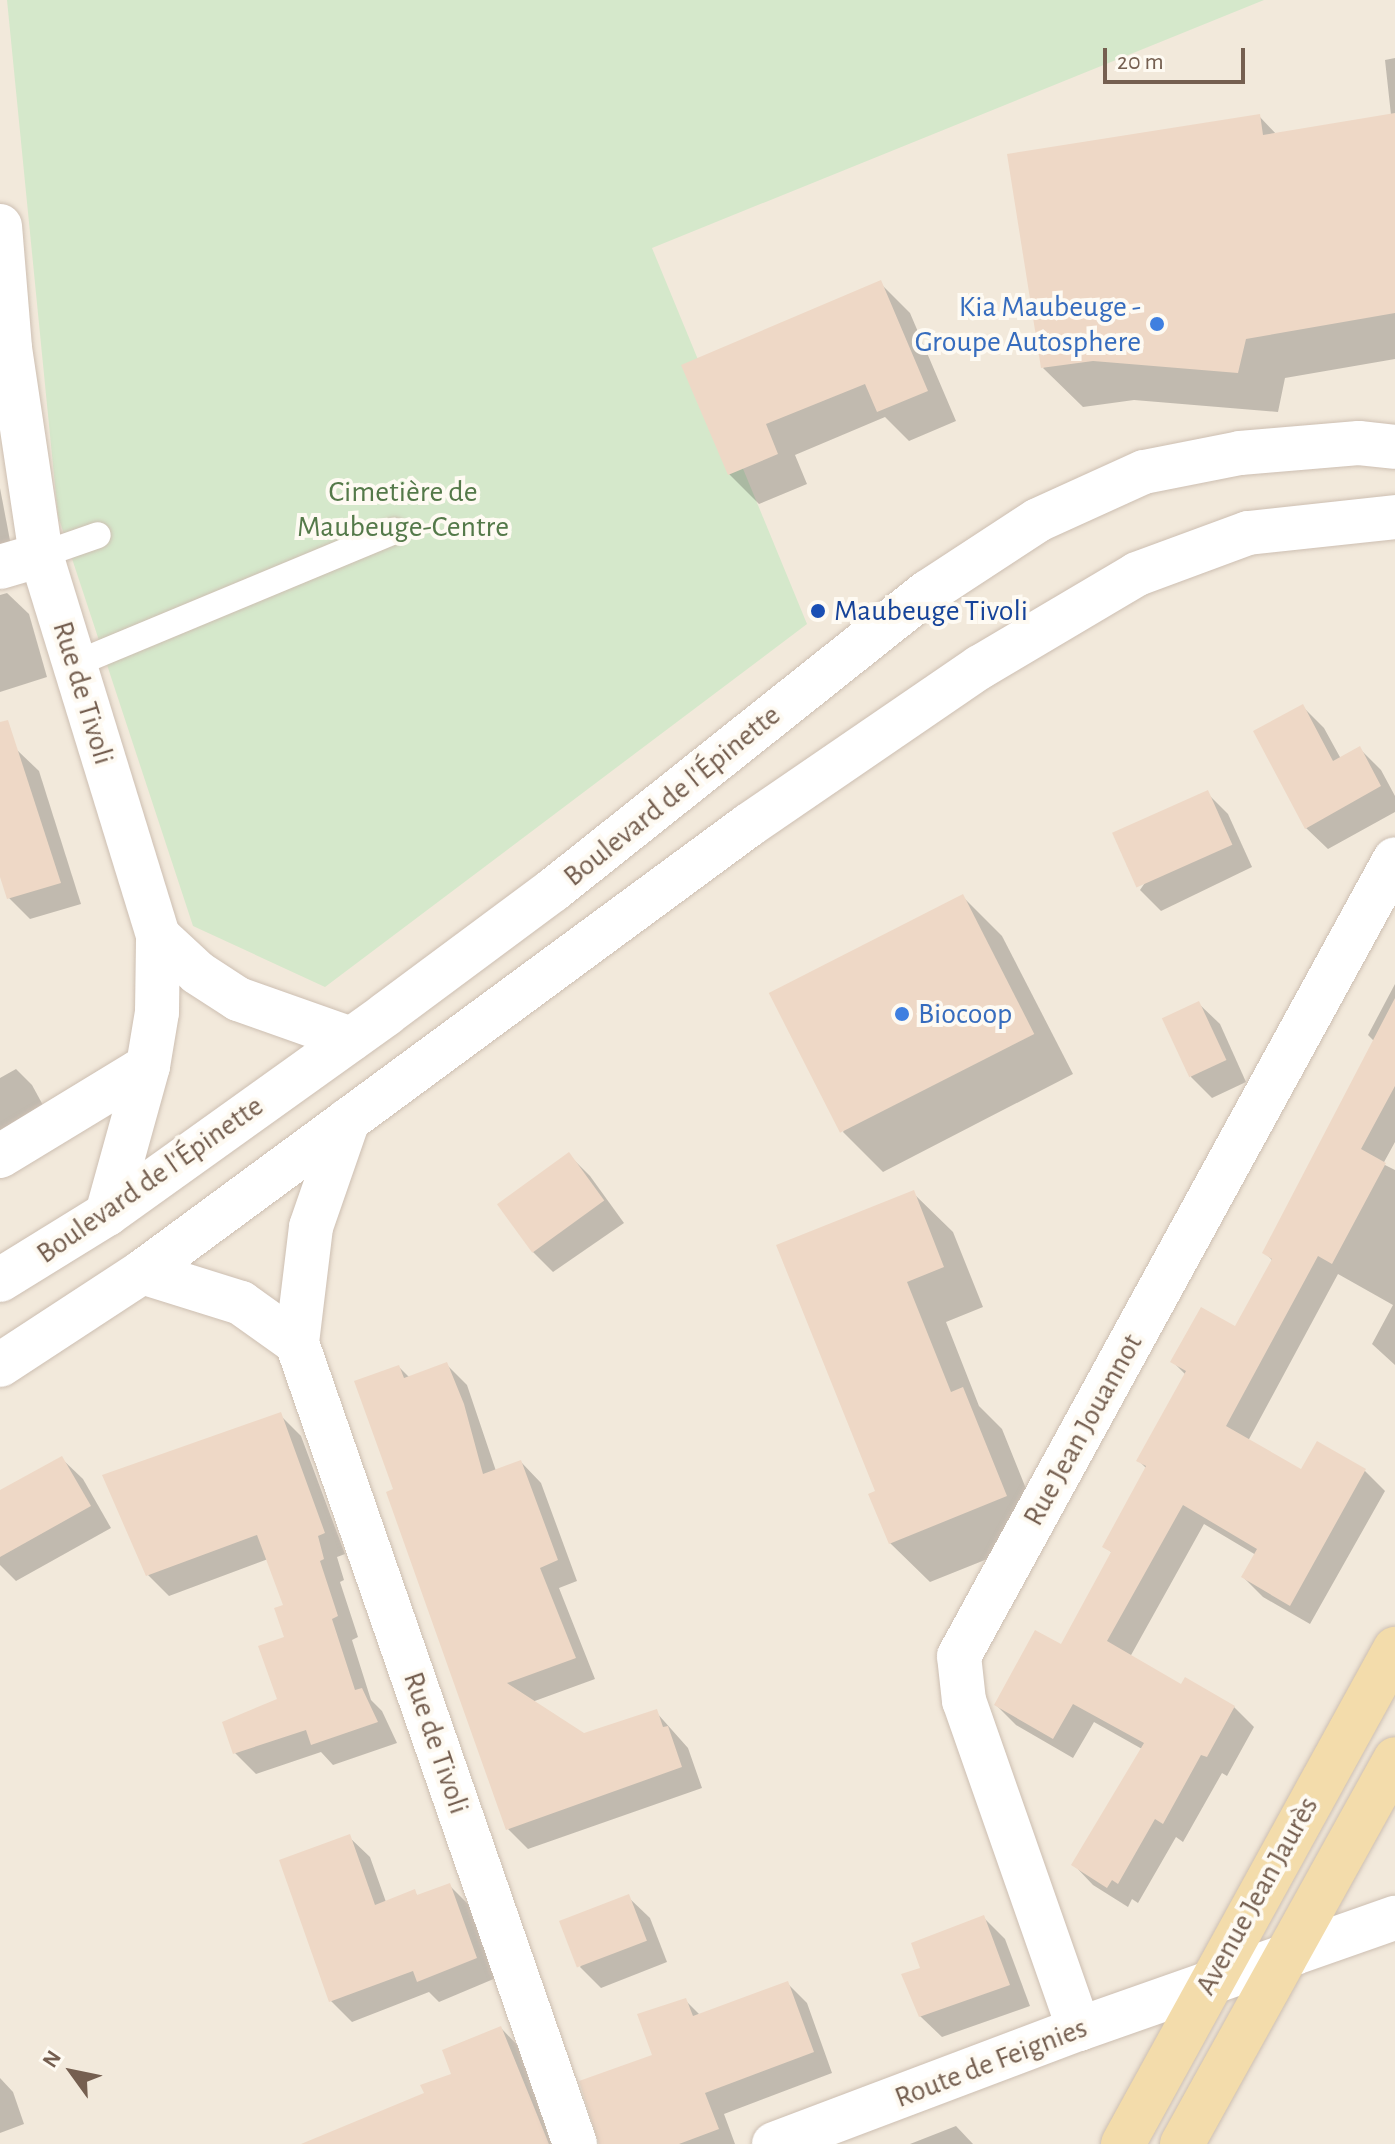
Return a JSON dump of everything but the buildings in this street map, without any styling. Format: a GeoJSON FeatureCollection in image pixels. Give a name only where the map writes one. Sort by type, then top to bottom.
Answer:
{"type":"FeatureCollection","features":[{"type":"Feature","properties":{"kind":"main road","name":"Avenue Jean Jaurès"},"geometry":{"type":"LineString","coordinates":[[1123,2144],[1208,1984],[1395,1649]]}},
{"type":"Feature","properties":{"kind":"main road","name":"Avenue Jean Jaurès"},"geometry":{"type":"LineString","coordinates":[[1182,2144],[1395,1759]]}},
{"type":"Feature","properties":{"kind":"street","name":"Rue de Tivoli"},"geometry":{"type":"LineString","coordinates":[[0,226],[10,348],[41,555],[158,936]]}},
{"type":"Feature","properties":{"kind":"street","name":"Boulevard de l'Épinette"},"geometry":{"type":"LineString","coordinates":[[0,1280],[107,1214],[351,1039],[553,890],[928,592],[1038,520],[1158,469],[1240,453],[1359,443],[1395,447]]}},
{"type":"Feature","properties":{"kind":"street"},"geometry":{"type":"LineString","coordinates":[[0,1365],[142,1272],[749,825],[980,667],[1137,574],[1248,533],[1395,517]]}},
{"type":"Feature","properties":{"kind":"street"},"geometry":{"type":"LineString","coordinates":[[0,567],[41,555]]}},
{"type":"Feature","properties":{"kind":"street","name":"Rue Jean Jouannot"},"geometry":{"type":"LineString","coordinates":[[1079,2029],[964,1701],[959,1656],[1395,859]]}},
{"type":"Feature","properties":{"kind":"street"},"geometry":{"type":"LineString","coordinates":[[158,936],[198,973],[238,999],[351,1039]]}},
{"type":"Feature","properties":{"kind":"street"},"geometry":{"type":"LineString","coordinates":[[107,1214],[148,1066],[157,1012],[158,936]]}},
{"type":"Feature","properties":{"kind":"street"},"geometry":{"type":"LineString","coordinates":[[0,1156],[148,1066]]}},
{"type":"Feature","properties":{"kind":"street","name":"Rue de Tivoli"},"geometry":{"type":"LineString","coordinates":[[348,1120],[311,1227],[297,1343],[575,2144]]}},
{"type":"Feature","properties":{"kind":"street"},"geometry":{"type":"LineString","coordinates":[[142,1272],[241,1303],[297,1343]]}},
{"type":"Feature","properties":{"kind":"street","name":"Route de Feignies"},"geometry":{"type":"LineString","coordinates":[[774,2144],[1079,2029],[1395,1918]]}},
{"type":"Feature","properties":{"kind":"lane"},"geometry":{"type":"LineString","coordinates":[[75,664],[394,531]]}},
{"type":"Feature","properties":{"kind":"lane"},"geometry":{"type":"LineString","coordinates":[[41,555],[98,535]]}},
{"type":"Feature","properties":{"kind":"shaded area"},"geometry":{"type":"Polygon","coordinates":[[[0,0],[1395,0],[1395,2144],[0,2144],[0,0]]]}},
{"type":"Feature","properties":{"kind":"green space","name":"Cimetière de Maubeuge-Centre"},"geometry":{"type":"Polygon","coordinates":[[[7,0],[1264,0],[652,248],[807,624],[325,987],[193,926],[58,516],[7,0]]]}},
{"type":"Feature","properties":{"kind":"place","name":"Kia Maubeuge - Groupe Autosphere"},"geometry":{"type":"Point","coordinates":[1157,324]}},
{"type":"Feature","properties":{"kind":"place","name":"Maubeuge Tivoli"},"geometry":{"type":"Point","coordinates":[818,611]}},
{"type":"Feature","properties":{"kind":"place","name":"Biocoop"},"geometry":{"type":"Point","coordinates":[902,1014]}}]}
